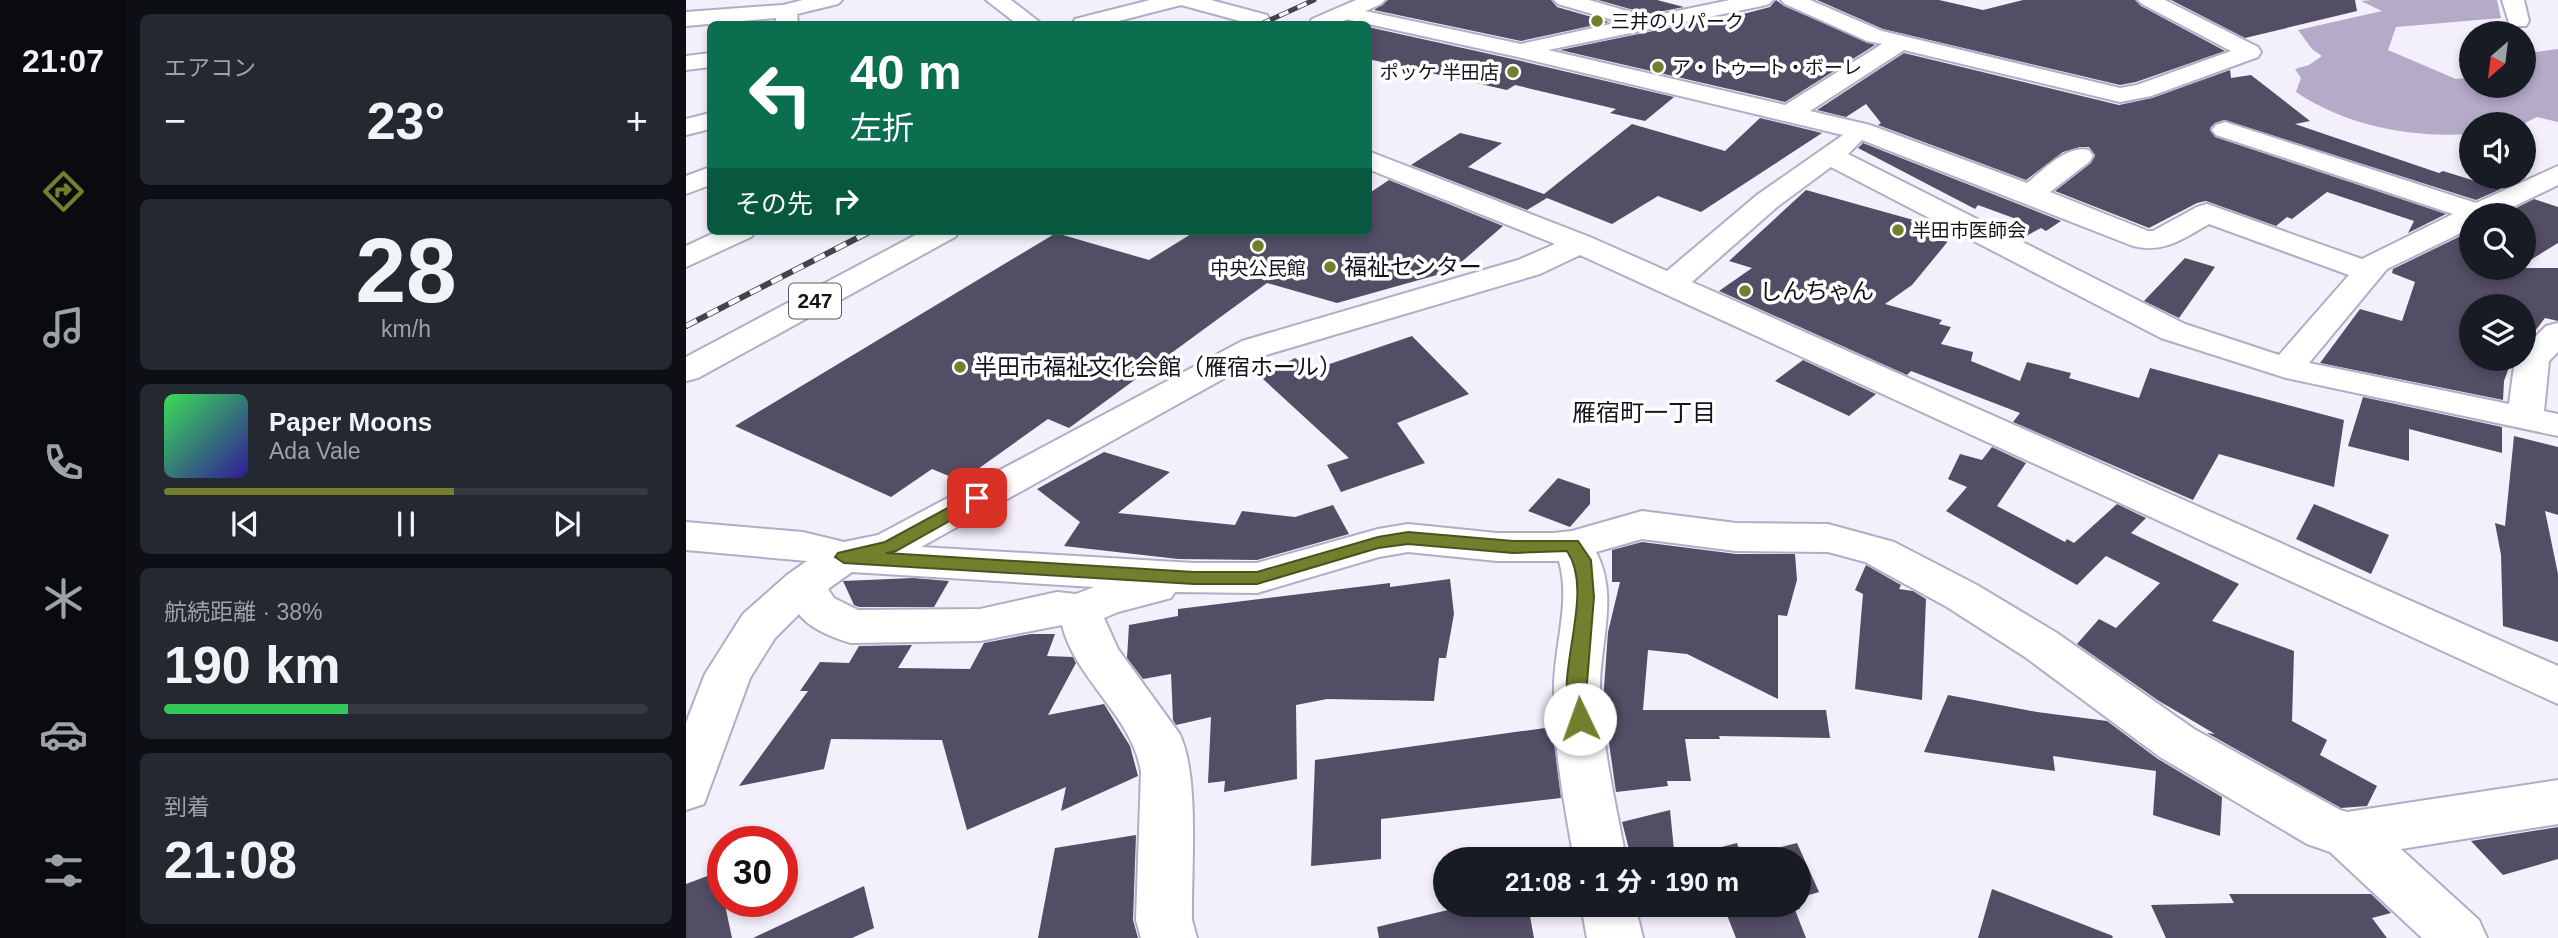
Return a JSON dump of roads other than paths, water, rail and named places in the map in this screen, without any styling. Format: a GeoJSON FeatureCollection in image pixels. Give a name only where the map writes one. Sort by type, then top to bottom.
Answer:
{"type":"FeatureCollection","features":[{"type":"Feature","properties":{"kind":"main road"},"geometry":{"type":"LineString","coordinates":[[686,19],[785,18],[831,0]]}},
{"type":"Feature","properties":{"kind":"main road"},"geometry":{"type":"LineString","coordinates":[[1094,21],[1175,0]]}},
{"type":"Feature","properties":{"kind":"main road"},"geometry":{"type":"LineString","coordinates":[[1188,0],[1259,20]]}},
{"type":"Feature","properties":{"kind":"main road"},"geometry":{"type":"LineString","coordinates":[[1327,21],[1374,0]]}},
{"type":"Feature","properties":{"kind":"main road"},"geometry":{"type":"LineString","coordinates":[[1565,0],[1648,23]]}},
{"type":"Feature","properties":{"kind":"main road"},"geometry":{"type":"LineString","coordinates":[[1518,50],[1762,0]]}},
{"type":"Feature","properties":{"kind":"main road"},"geometry":{"type":"LineString","coordinates":[[1793,0],[1875,36],[2120,95],[2142,91],[2250,52],[2149,0]]}},
{"type":"Feature","properties":{"kind":"main road"},"geometry":{"type":"LineString","coordinates":[[996,8],[1024,21]]}},
{"type":"Feature","properties":{"kind":"main road"},"geometry":{"type":"LineString","coordinates":[[1346,13],[1518,50],[1861,131],[2031,194],[2144,240],[2159,240],[2207,213],[2368,271]]}},
{"type":"Feature","properties":{"kind":"main road"},"geometry":{"type":"LineString","coordinates":[[1790,113],[1901,42]]}},
{"type":"Feature","properties":{"kind":"main road"},"geometry":{"type":"LineString","coordinates":[[686,63],[707,60]]}},
{"type":"Feature","properties":{"kind":"main road"},"geometry":{"type":"LineString","coordinates":[[2225,130],[2459,210]]}},
{"type":"Feature","properties":{"kind":"main road"},"geometry":{"type":"LineString","coordinates":[[1671,284],[1767,201],[1831,156],[1861,131]]}},
{"type":"Feature","properties":{"kind":"main road"},"geometry":{"type":"LineString","coordinates":[[1831,156],[2174,331],[2286,368],[2541,421],[2532,359],[2558,333]]}},
{"type":"Feature","properties":{"kind":"main road"},"geometry":{"type":"LineString","coordinates":[[2031,194],[2080,156]]}},
{"type":"Feature","properties":{"kind":"main road"},"geometry":{"type":"LineString","coordinates":[[1372,161],[1579,243],[2558,687]]}},
{"type":"Feature","properties":{"kind":"main road"},"geometry":{"type":"LineString","coordinates":[[2499,203],[2558,174]]}},
{"type":"Feature","properties":{"kind":"main road"},"geometry":{"type":"LineString","coordinates":[[686,186],[707,176]]}},
{"type":"Feature","properties":{"kind":"main road"},"geometry":{"type":"LineString","coordinates":[[2286,368],[2376,262],[2459,222]]}},
{"type":"Feature","properties":{"kind":"main road"},"geometry":{"type":"LineString","coordinates":[[686,258],[733,235]]}},
{"type":"Feature","properties":{"kind":"main road","name":"247"},"geometry":{"type":"LineString","coordinates":[[686,348],[901,235]]}},
{"type":"Feature","properties":{"kind":"main road","name":"247"},"geometry":{"type":"LineString","coordinates":[[686,371],[938,235]]}},
{"type":"Feature","properties":{"kind":"main road"},"geometry":{"type":"LineString","coordinates":[[686,789],[728,674],[759,626],[803,586],[844,557],[890,546],[1254,348],[1530,267],[1579,243]]}},
{"type":"Feature","properties":{"kind":"main road"},"geometry":{"type":"LineString","coordinates":[[686,536],[803,546],[844,557],[1194,578],[1257,578],[1378,543],[1408,538],[1518,547],[1572,545],[1630,528],[1662,526],[1736,537],[1828,538],[1879,552],[1962,596],[2041,645],[2177,743],[2281,805],[2325,828],[2347,835],[2435,913],[2459,938]]}},
{"type":"Feature","properties":{"kind":"main road"},"geometry":{"type":"LineString","coordinates":[[1572,545],[1582,560],[1585,597],[1577,695],[1598,847]]}},
{"type":"Feature","properties":{"kind":"main road"},"geometry":{"type":"LineString","coordinates":[[803,586],[819,609],[851,627],[980,625],[1057,608],[1080,611],[1106,599],[1194,578]]}},
{"type":"Feature","properties":{"kind":"main road"},"geometry":{"type":"LineString","coordinates":[[1080,611],[1086,633],[1102,661],[1162,747],[1166,772],[1164,920],[1170,938]]}},
{"type":"Feature","properties":{"kind":"main road"},"geometry":{"type":"LineString","coordinates":[[2347,835],[2558,802]]}},
{"type":"Feature","properties":{"kind":"main road"},"geometry":{"type":"LineString","coordinates":[[1611,917],[1615,938]]}},
{"type":"Feature","properties":{"kind":"railway"},"geometry":{"type":"LineString","coordinates":[[1268,21],[1314,0]]}},
{"type":"Feature","properties":{"kind":"railway"},"geometry":{"type":"LineString","coordinates":[[686,326],[863,235]]}},
{"type":"Feature","properties":{"kind":"place","name":"三井のリパーク"},"geometry":{"type":"Point","coordinates":[1597,21]}},
{"type":"Feature","properties":{"kind":"place","name":"ア・トゥート・ボーレ"},"geometry":{"type":"Point","coordinates":[1658,67]}},
{"type":"Feature","properties":{"kind":"place","name":"ポッケ 半田店"},"geometry":{"type":"Point","coordinates":[1513,72]}},
{"type":"Feature","properties":{"kind":"place","name":"半田市医師会"},"geometry":{"type":"Point","coordinates":[1898,230]}},
{"type":"Feature","properties":{"kind":"place","name":"中央公民館"},"geometry":{"type":"Point","coordinates":[1258,246]}},
{"type":"Feature","properties":{"kind":"place","name":"福祉センター"},"geometry":{"type":"Point","coordinates":[1330,267]}},
{"type":"Feature","properties":{"kind":"place","name":"しんちゃん"},"geometry":{"type":"Point","coordinates":[1745,291]}},
{"type":"Feature","properties":{"kind":"place","name":"半田市福祉文化会館（雁宿ホール）"},"geometry":{"type":"Point","coordinates":[960,367]}},
{"type":"Feature","properties":{"kind":"district","name":"雁宿町一丁目"},"geometry":{"type":"Point","coordinates":[1644,413]}}]}
